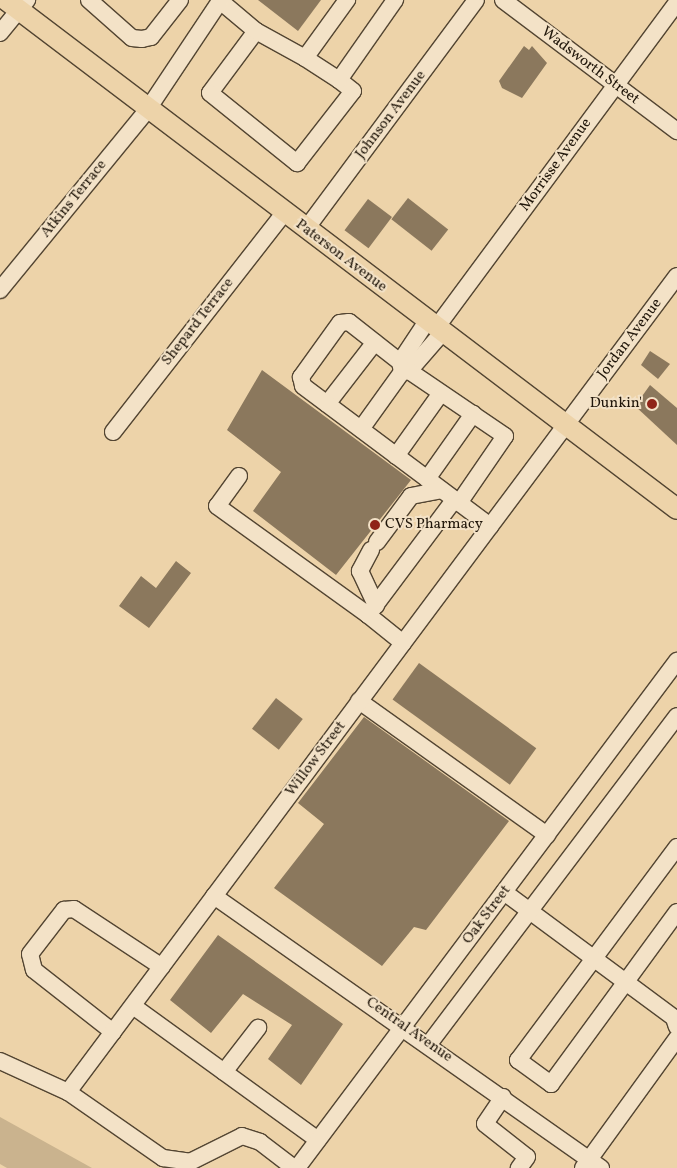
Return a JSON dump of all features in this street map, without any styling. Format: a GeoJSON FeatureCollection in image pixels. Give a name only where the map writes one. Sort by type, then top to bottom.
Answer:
{"type":"FeatureCollection","features":[{"type":"Feature","properties":{"kind":"main road","name":"Paterson Avenue"},"geometry":{"type":"LineString","coordinates":[[18,3],[148,109],[564,426],[677,509]]}},
{"type":"Feature","properties":{"kind":"street"},"geometry":{"type":"LineString","coordinates":[[89,0],[132,38],[142,39],[151,37],[180,0]]}},
{"type":"Feature","properties":{"kind":"street"},"geometry":{"type":"LineString","coordinates":[[219,0],[256,31],[305,58],[353,91],[297,163],[210,93],[256,31]]}},
{"type":"Feature","properties":{"kind":"street","name":"Atkins Terrace"},"geometry":{"type":"LineString","coordinates":[[0,290],[148,109],[219,0]]}},
{"type":"Feature","properties":{"kind":"street"},"geometry":{"type":"LineString","coordinates":[[305,58],[347,0]]}},
{"type":"Feature","properties":{"kind":"street"},"geometry":{"type":"LineString","coordinates":[[338,80],[395,0]]}},
{"type":"Feature","properties":{"kind":"street","name":"Johnson Avenue"},"geometry":{"type":"LineString","coordinates":[[306,229],[476,0]]}},
{"type":"Feature","properties":{"kind":"street","name":"Wadsworth Street"},"geometry":{"type":"LineString","coordinates":[[503,0],[677,131]]}},
{"type":"Feature","properties":{"kind":"street","name":"Morrisse Avenue"},"geometry":{"type":"LineString","coordinates":[[361,429],[404,368],[677,2]]}},
{"type":"Feature","properties":{"kind":"street"},"geometry":{"type":"LineString","coordinates":[[0,33],[18,3]]}},
{"type":"Feature","properties":{"kind":"street","name":"Shepard Terrace"},"geometry":{"type":"LineString","coordinates":[[112,432],[284,213]]}},
{"type":"Feature","properties":{"kind":"street","name":"Jordan Avenue"},"geometry":{"type":"LineString","coordinates":[[564,426],[677,276]]}},
{"type":"Feature","properties":{"kind":"street"},"geometry":{"type":"LineString","coordinates":[[372,610],[457,501],[505,436],[404,368],[349,322],[340,323],[301,377],[303,386],[441,490],[457,501],[490,526]]}},
{"type":"Feature","properties":{"kind":"street"},"geometry":{"type":"LineString","coordinates":[[327,404],[375,342]]}},
{"type":"Feature","properties":{"kind":"street"},"geometry":{"type":"LineString","coordinates":[[396,456],[441,393]]}},
{"type":"Feature","properties":{"kind":"street"},"geometry":{"type":"LineString","coordinates":[[427,479],[473,414]]}},
{"type":"Feature","properties":{"kind":"street","name":"Willow Street"},"geometry":{"type":"LineString","coordinates":[[68,1092],[564,426]]}},
{"type":"Feature","properties":{"kind":"street"},"geometry":{"type":"LineString","coordinates":[[239,476],[217,506],[372,610],[403,643]]}},
{"type":"Feature","properties":{"kind":"street"},"geometry":{"type":"LineString","coordinates":[[372,610],[360,571],[374,546],[411,496],[441,490]]}},
{"type":"Feature","properties":{"kind":"street","name":"Oak Street"},"geometry":{"type":"LineString","coordinates":[[295,1168],[404,1026],[677,661]]}},
{"type":"Feature","properties":{"kind":"street"},"geometry":{"type":"LineString","coordinates":[[359,701],[547,835]]}},
{"type":"Feature","properties":{"kind":"street"},"geometry":{"type":"LineString","coordinates":[[429,1044],[677,716]]}},
{"type":"Feature","properties":{"kind":"street"},"geometry":{"type":"LineString","coordinates":[[674,858],[593,957],[518,1060],[551,1084],[677,912]]}},
{"type":"Feature","properties":{"kind":"street"},"geometry":{"type":"LineString","coordinates":[[504,892],[674,1018],[677,1027]]}},
{"type":"Feature","properties":{"kind":"street","name":"Central Avenue"},"geometry":{"type":"LineString","coordinates":[[214,896],[404,1026],[591,1165]]}},
{"type":"Feature","properties":{"kind":"street"},"geometry":{"type":"LineString","coordinates":[[113,1032],[34,970],[30,954],[64,910],[74,910],[162,967]]}},
{"type":"Feature","properties":{"kind":"street"},"geometry":{"type":"LineString","coordinates":[[132,1006],[318,1140]]}},
{"type":"Feature","properties":{"kind":"street"},"geometry":{"type":"LineString","coordinates":[[224,1072],[258,1028]]}},
{"type":"Feature","properties":{"kind":"street"},"geometry":{"type":"LineString","coordinates":[[591,1165],[677,1038]]}},
{"type":"Feature","properties":{"kind":"street"},"geometry":{"type":"LineString","coordinates":[[0,1061],[68,1092],[163,1158],[190,1162],[242,1136],[260,1142],[295,1168]]}},
{"type":"Feature","properties":{"kind":"street"},"geometry":{"type":"LineString","coordinates":[[503,1098],[485,1124],[527,1157],[519,1168]]}},
{"type":"Feature","properties":{"kind":"shaded area"},"geometry":{"type":"Polygon","coordinates":[[[0,1117],[92,1168],[7,1168],[0,1164],[0,1117]]]}},
{"type":"Feature","properties":{"kind":"building"},"geometry":{"type":"Polygon","coordinates":[[[258,0],[321,0],[298,31],[258,0]]]}},
{"type":"Feature","properties":{"kind":"building"},"geometry":{"type":"Polygon","coordinates":[[[524,46],[529,50],[532,46],[547,63],[522,98],[502,88],[499,81],[524,46]]]}},
{"type":"Feature","properties":{"kind":"building"},"geometry":{"type":"Polygon","coordinates":[[[408,198],[448,229],[432,251],[391,219],[408,198]]]}},
{"type":"Feature","properties":{"kind":"building"},"geometry":{"type":"Polygon","coordinates":[[[368,199],[392,217],[368,248],[345,230],[368,199]]]}},
{"type":"Feature","properties":{"kind":"building"},"geometry":{"type":"Polygon","coordinates":[[[650,351],[670,364],[658,379],[641,365],[650,351]]]}},
{"type":"Feature","properties":{"kind":"building"},"geometry":{"type":"Polygon","coordinates":[[[262,370],[411,480],[336,575],[253,511],[281,472],[227,430],[262,370]]]}},
{"type":"Feature","properties":{"kind":"building"},"geometry":{"type":"Polygon","coordinates":[[[650,385],[677,408],[677,445],[635,406],[650,385]]]}},
{"type":"Feature","properties":{"kind":"building"},"geometry":{"type":"Polygon","coordinates":[[[176,561],[191,573],[149,628],[119,606],[141,576],[156,588],[176,561]]]}},
{"type":"Feature","properties":{"kind":"building"},"geometry":{"type":"Polygon","coordinates":[[[419,663],[536,748],[510,785],[393,699],[419,663]]]}},
{"type":"Feature","properties":{"kind":"building"},"geometry":{"type":"Polygon","coordinates":[[[276,698],[303,719],[279,750],[252,729],[276,698]]]}},
{"type":"Feature","properties":{"kind":"building"},"geometry":{"type":"Polygon","coordinates":[[[364,717],[509,821],[426,930],[414,927],[382,966],[274,888],[324,824],[298,803],[364,717]]]}},
{"type":"Feature","properties":{"kind":"building"},"geometry":{"type":"Polygon","coordinates":[[[218,935],[343,1024],[301,1085],[268,1059],[292,1025],[243,994],[211,1033],[170,1000],[218,935]]]}},
{"type":"Feature","properties":{"kind":"place","name":"Dunkin'"},"geometry":{"type":"Point","coordinates":[652,404]}},
{"type":"Feature","properties":{"kind":"place","name":"CVS Pharmacy"},"geometry":{"type":"Point","coordinates":[375,525]}}]}
